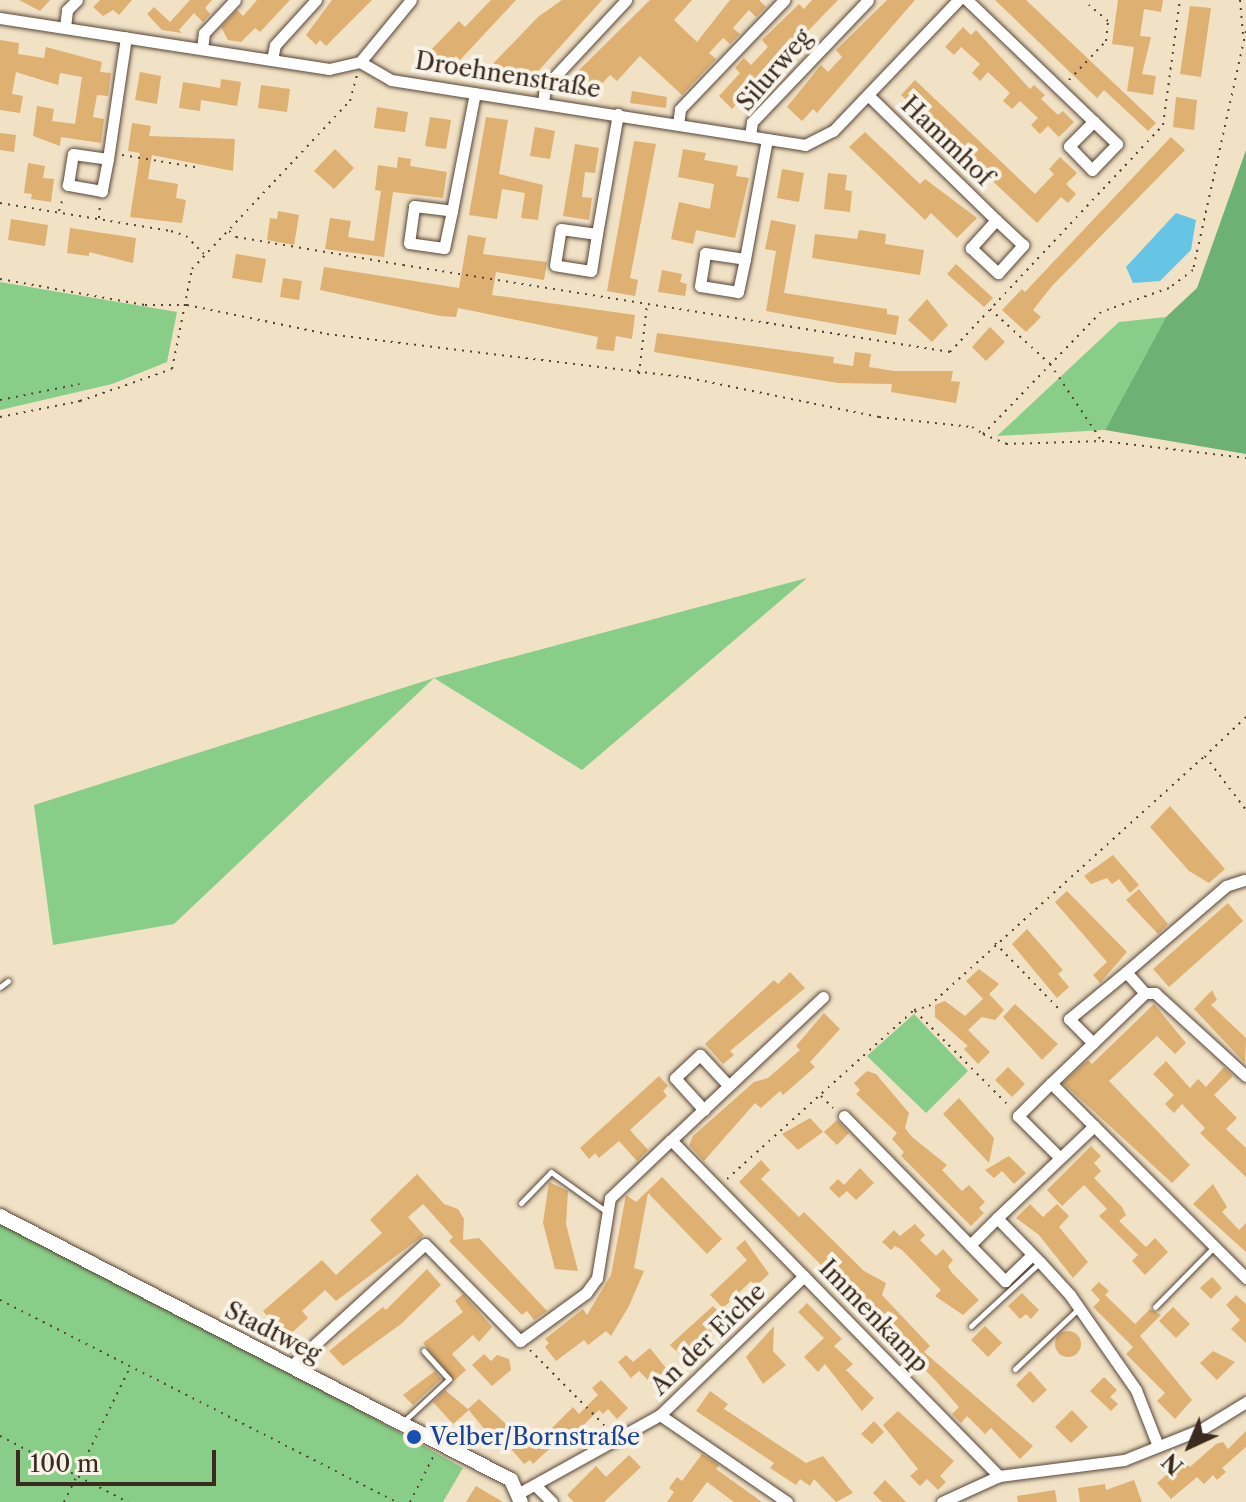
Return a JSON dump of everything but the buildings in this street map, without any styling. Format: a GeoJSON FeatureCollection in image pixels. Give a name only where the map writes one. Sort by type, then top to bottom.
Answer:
{"type":"FeatureCollection","features":[{"type":"Feature","properties":{"kind":"street"},"geometry":{"type":"LineString","coordinates":[[65,27],[67,10],[77,0]]}},
{"type":"Feature","properties":{"kind":"street"},"geometry":{"type":"LineString","coordinates":[[202,49],[204,33],[235,0]]}},
{"type":"Feature","properties":{"kind":"street"},"geometry":{"type":"LineString","coordinates":[[272,60],[275,45],[316,0]]}},
{"type":"Feature","properties":{"kind":"street"},"geometry":{"type":"LineString","coordinates":[[0,18],[329,69],[360,62],[411,0]]}},
{"type":"Feature","properties":{"kind":"street"},"geometry":{"type":"LineString","coordinates":[[543,103],[545,87],[626,0]]}},
{"type":"Feature","properties":{"kind":"street"},"geometry":{"type":"LineString","coordinates":[[678,124],[680,109],[784,0]]}},
{"type":"Feature","properties":{"kind":"street","name":"Silurweg"},"geometry":{"type":"LineString","coordinates":[[750,136],[752,122],[868,0]]}},
{"type":"Feature","properties":{"kind":"street","name":"Droehnenstraße"},"geometry":{"type":"LineString","coordinates":[[360,62],[391,80],[805,145],[819,141],[868,95],[958,0]]}},
{"type":"Feature","properties":{"kind":"street"},"geometry":{"type":"LineString","coordinates":[[967,0],[1094,121],[1117,144],[1092,170],[1069,146],[1094,121]]}},
{"type":"Feature","properties":{"kind":"street"},"geometry":{"type":"LineString","coordinates":[[108,156],[73,154],[68,185],[102,191],[108,156],[126,37]]}},
{"type":"Feature","properties":{"kind":"street"},"geometry":{"type":"LineString","coordinates":[[452,211],[414,206],[409,243],[444,248],[452,211],[475,93]]}},
{"type":"Feature","properties":{"kind":"street","name":"Hammhof"},"geometry":{"type":"LineString","coordinates":[[868,95],[1023,245],[998,273],[971,248],[996,220]]}},
{"type":"Feature","properties":{"kind":"street"},"geometry":{"type":"LineString","coordinates":[[597,234],[561,229],[555,265],[591,271],[618,114]]}},
{"type":"Feature","properties":{"kind":"street"},"geometry":{"type":"LineString","coordinates":[[745,259],[705,253],[700,286],[738,292],[745,259],[767,139]]}},
{"type":"Feature","properties":{"kind":"street"},"geometry":{"type":"LineString","coordinates":[[1093,1043],[1069,1019],[1226,886],[1245,879]]}},
{"type":"Feature","properties":{"kind":"street"},"geometry":{"type":"LineString","coordinates":[[1126,972],[1145,993]]}},
{"type":"Feature","properties":{"kind":"street"},"geometry":{"type":"LineString","coordinates":[[1060,1158],[1018,1116],[1145,993],[1155,993],[1246,1076]]}},
{"type":"Feature","properties":{"kind":"street"},"geometry":{"type":"LineString","coordinates":[[291,1366],[425,1244],[520,1341],[586,1293],[597,1278],[604,1210],[624,1183],[823,997]]}},
{"type":"Feature","properties":{"kind":"street"},"geometry":{"type":"LineString","coordinates":[[704,1110],[675,1078],[700,1055],[727,1084]]}},
{"type":"Feature","properties":{"kind":"street"},"geometry":{"type":"LineString","coordinates":[[1051,1083],[1246,1278]]}},
{"type":"Feature","properties":{"kind":"street"},"geometry":{"type":"LineString","coordinates":[[844,1116],[1005,1281],[1036,1259]]}},
{"type":"Feature","properties":{"kind":"street"},"geometry":{"type":"LineString","coordinates":[[970,1245],[1094,1126]]}},
{"type":"Feature","properties":{"kind":"street","name":"Immenkamp"},"geometry":{"type":"LineString","coordinates":[[671,1140],[999,1476]]}},
{"type":"Feature","properties":{"kind":"street","name":"Stadtweg"},"geometry":{"type":"LineString","coordinates":[[0,1216],[511,1480],[521,1497]]}},
{"type":"Feature","properties":{"kind":"street"},"geometry":{"type":"LineString","coordinates":[[997,1218],[1079,1308],[1136,1390],[1158,1446]]}},
{"type":"Feature","properties":{"kind":"street","name":"An der Eiche"},"geometry":{"type":"LineString","coordinates":[[521,1497],[615,1437],[660,1415],[804,1276]]}},
{"type":"Feature","properties":{"kind":"street"},"geometry":{"type":"LineString","coordinates":[[942,1502],[999,1476],[1124,1460],[1202,1429],[1246,1402]]}},
{"type":"Feature","properties":{"kind":"street"},"geometry":{"type":"LineString","coordinates":[[660,1415],[787,1502]]}},
{"type":"Feature","properties":{"kind":"street"},"geometry":{"type":"LineString","coordinates":[[537,1487],[552,1502]]}},
{"type":"Feature","properties":{"kind":"lane"},"geometry":{"type":"LineString","coordinates":[[0,987],[8,981]]}},
{"type":"Feature","properties":{"kind":"lane"},"geometry":{"type":"LineString","coordinates":[[521,1203],[551,1172],[604,1210]]}},
{"type":"Feature","properties":{"kind":"lane"},"geometry":{"type":"LineString","coordinates":[[1155,1307],[1214,1246]]}},
{"type":"Feature","properties":{"kind":"lane"},"geometry":{"type":"LineString","coordinates":[[971,1326],[1036,1259]]}},
{"type":"Feature","properties":{"kind":"lane"},"geometry":{"type":"LineString","coordinates":[[1015,1369],[1079,1308]]}},
{"type":"Feature","properties":{"kind":"lane"},"geometry":{"type":"LineString","coordinates":[[402,1423],[449,1379],[424,1351]]}},
{"type":"Feature","properties":{"kind":"path"},"geometry":{"type":"LineString","coordinates":[[229,231],[236,237],[950,352],[1163,125],[1180,0]]}},
{"type":"Feature","properties":{"kind":"path"},"geometry":{"type":"LineString","coordinates":[[983,434],[1101,312],[1169,288],[1193,270],[1219,173],[1244,33],[1240,0]]}},
{"type":"Feature","properties":{"kind":"path"},"geometry":{"type":"LineString","coordinates":[[1060,89],[1106,41],[1108,21],[1089,5]]}},
{"type":"Feature","properties":{"kind":"path"},"geometry":{"type":"LineString","coordinates":[[0,417],[80,401],[172,369],[192,269],[350,101],[360,62]]}},
{"type":"Feature","properties":{"kind":"path"},"geometry":{"type":"LineString","coordinates":[[108,156],[201,168]]}},
{"type":"Feature","properties":{"kind":"path"},"geometry":{"type":"LineString","coordinates":[[58,213],[68,185]]}},
{"type":"Feature","properties":{"kind":"path"},"geometry":{"type":"LineString","coordinates":[[99,218],[102,191]]}},
{"type":"Feature","properties":{"kind":"path"},"geometry":{"type":"LineString","coordinates":[[0,203],[99,218],[186,236],[205,255]]}},
{"type":"Feature","properties":{"kind":"path"},"geometry":{"type":"LineString","coordinates":[[0,279],[145,305],[187,305],[327,334],[639,375],[689,378],[879,417],[972,427],[983,434],[1026,446],[1102,441],[1246,458]]}},
{"type":"Feature","properties":{"kind":"path"},"geometry":{"type":"LineString","coordinates":[[639,375],[647,305]]}},
{"type":"Feature","properties":{"kind":"path"},"geometry":{"type":"LineString","coordinates":[[990,309],[1050,364],[1102,441]]}},
{"type":"Feature","properties":{"kind":"path"},"geometry":{"type":"LineString","coordinates":[[0,400],[79,384]]}},
{"type":"Feature","properties":{"kind":"path"},"geometry":{"type":"LineString","coordinates":[[718,1187],[914,1010],[929,1006],[994,943],[1246,717]]}},
{"type":"Feature","properties":{"kind":"path"},"geometry":{"type":"LineString","coordinates":[[1205,756],[1246,810]]}},
{"type":"Feature","properties":{"kind":"path"},"geometry":{"type":"LineString","coordinates":[[994,943],[1069,1019]]}},
{"type":"Feature","properties":{"kind":"path"},"geometry":{"type":"LineString","coordinates":[[914,1010],[1018,1116]]}},
{"type":"Feature","properties":{"kind":"path"},"geometry":{"type":"LineString","coordinates":[[820,1095],[844,1116]]}},
{"type":"Feature","properties":{"kind":"path"},"geometry":{"type":"LineString","coordinates":[[0,1300],[396,1502]]}},
{"type":"Feature","properties":{"kind":"path"},"geometry":{"type":"LineString","coordinates":[[520,1341],[615,1437]]}},
{"type":"Feature","properties":{"kind":"path"},"geometry":{"type":"LineString","coordinates":[[64,1502],[130,1367]]}},
{"type":"Feature","properties":{"kind":"path"},"geometry":{"type":"LineString","coordinates":[[0,1436],[128,1502]]}},
{"type":"Feature","properties":{"kind":"path"},"geometry":{"type":"LineString","coordinates":[[410,1502],[440,1443]]}},
{"type":"Feature","properties":{"kind":"green space"},"geometry":{"type":"Polygon","coordinates":[[[1246,150],[1246,454],[1105,430],[1166,317],[1197,288],[1246,150]]]}},
{"type":"Feature","properties":{"kind":"green space"},"geometry":{"type":"Polygon","coordinates":[[[0,282],[177,312],[167,362],[112,384],[0,410],[0,282]]]}},
{"type":"Feature","properties":{"kind":"green space"},"geometry":{"type":"Polygon","coordinates":[[[1166,317],[1105,430],[997,436],[1119,322],[1166,317]]]}},
{"type":"Feature","properties":{"kind":"green space"},"geometry":{"type":"Polygon","coordinates":[[[807,578],[582,770],[434,678],[807,578]]]}},
{"type":"Feature","properties":{"kind":"green space"},"geometry":{"type":"Polygon","coordinates":[[[434,678],[174,924],[53,945],[34,805],[434,678]]]}},
{"type":"Feature","properties":{"kind":"green space"},"geometry":{"type":"Polygon","coordinates":[[[914,1014],[968,1071],[926,1113],[867,1056],[914,1014]]]}},
{"type":"Feature","properties":{"kind":"green space"},"geometry":{"type":"Polygon","coordinates":[[[0,1223],[272,1361],[463,1468],[443,1502],[0,1502],[0,1223]]]}},
{"type":"Feature","properties":{"kind":"water"},"geometry":{"type":"Polygon","coordinates":[[[1176,213],[1196,220],[1191,250],[1160,281],[1133,283],[1126,267],[1176,213]]]}},
{"type":"Feature","properties":{"kind":"place","name":"Velber/Bornstraße"},"geometry":{"type":"Point","coordinates":[414,1437]}}]}
